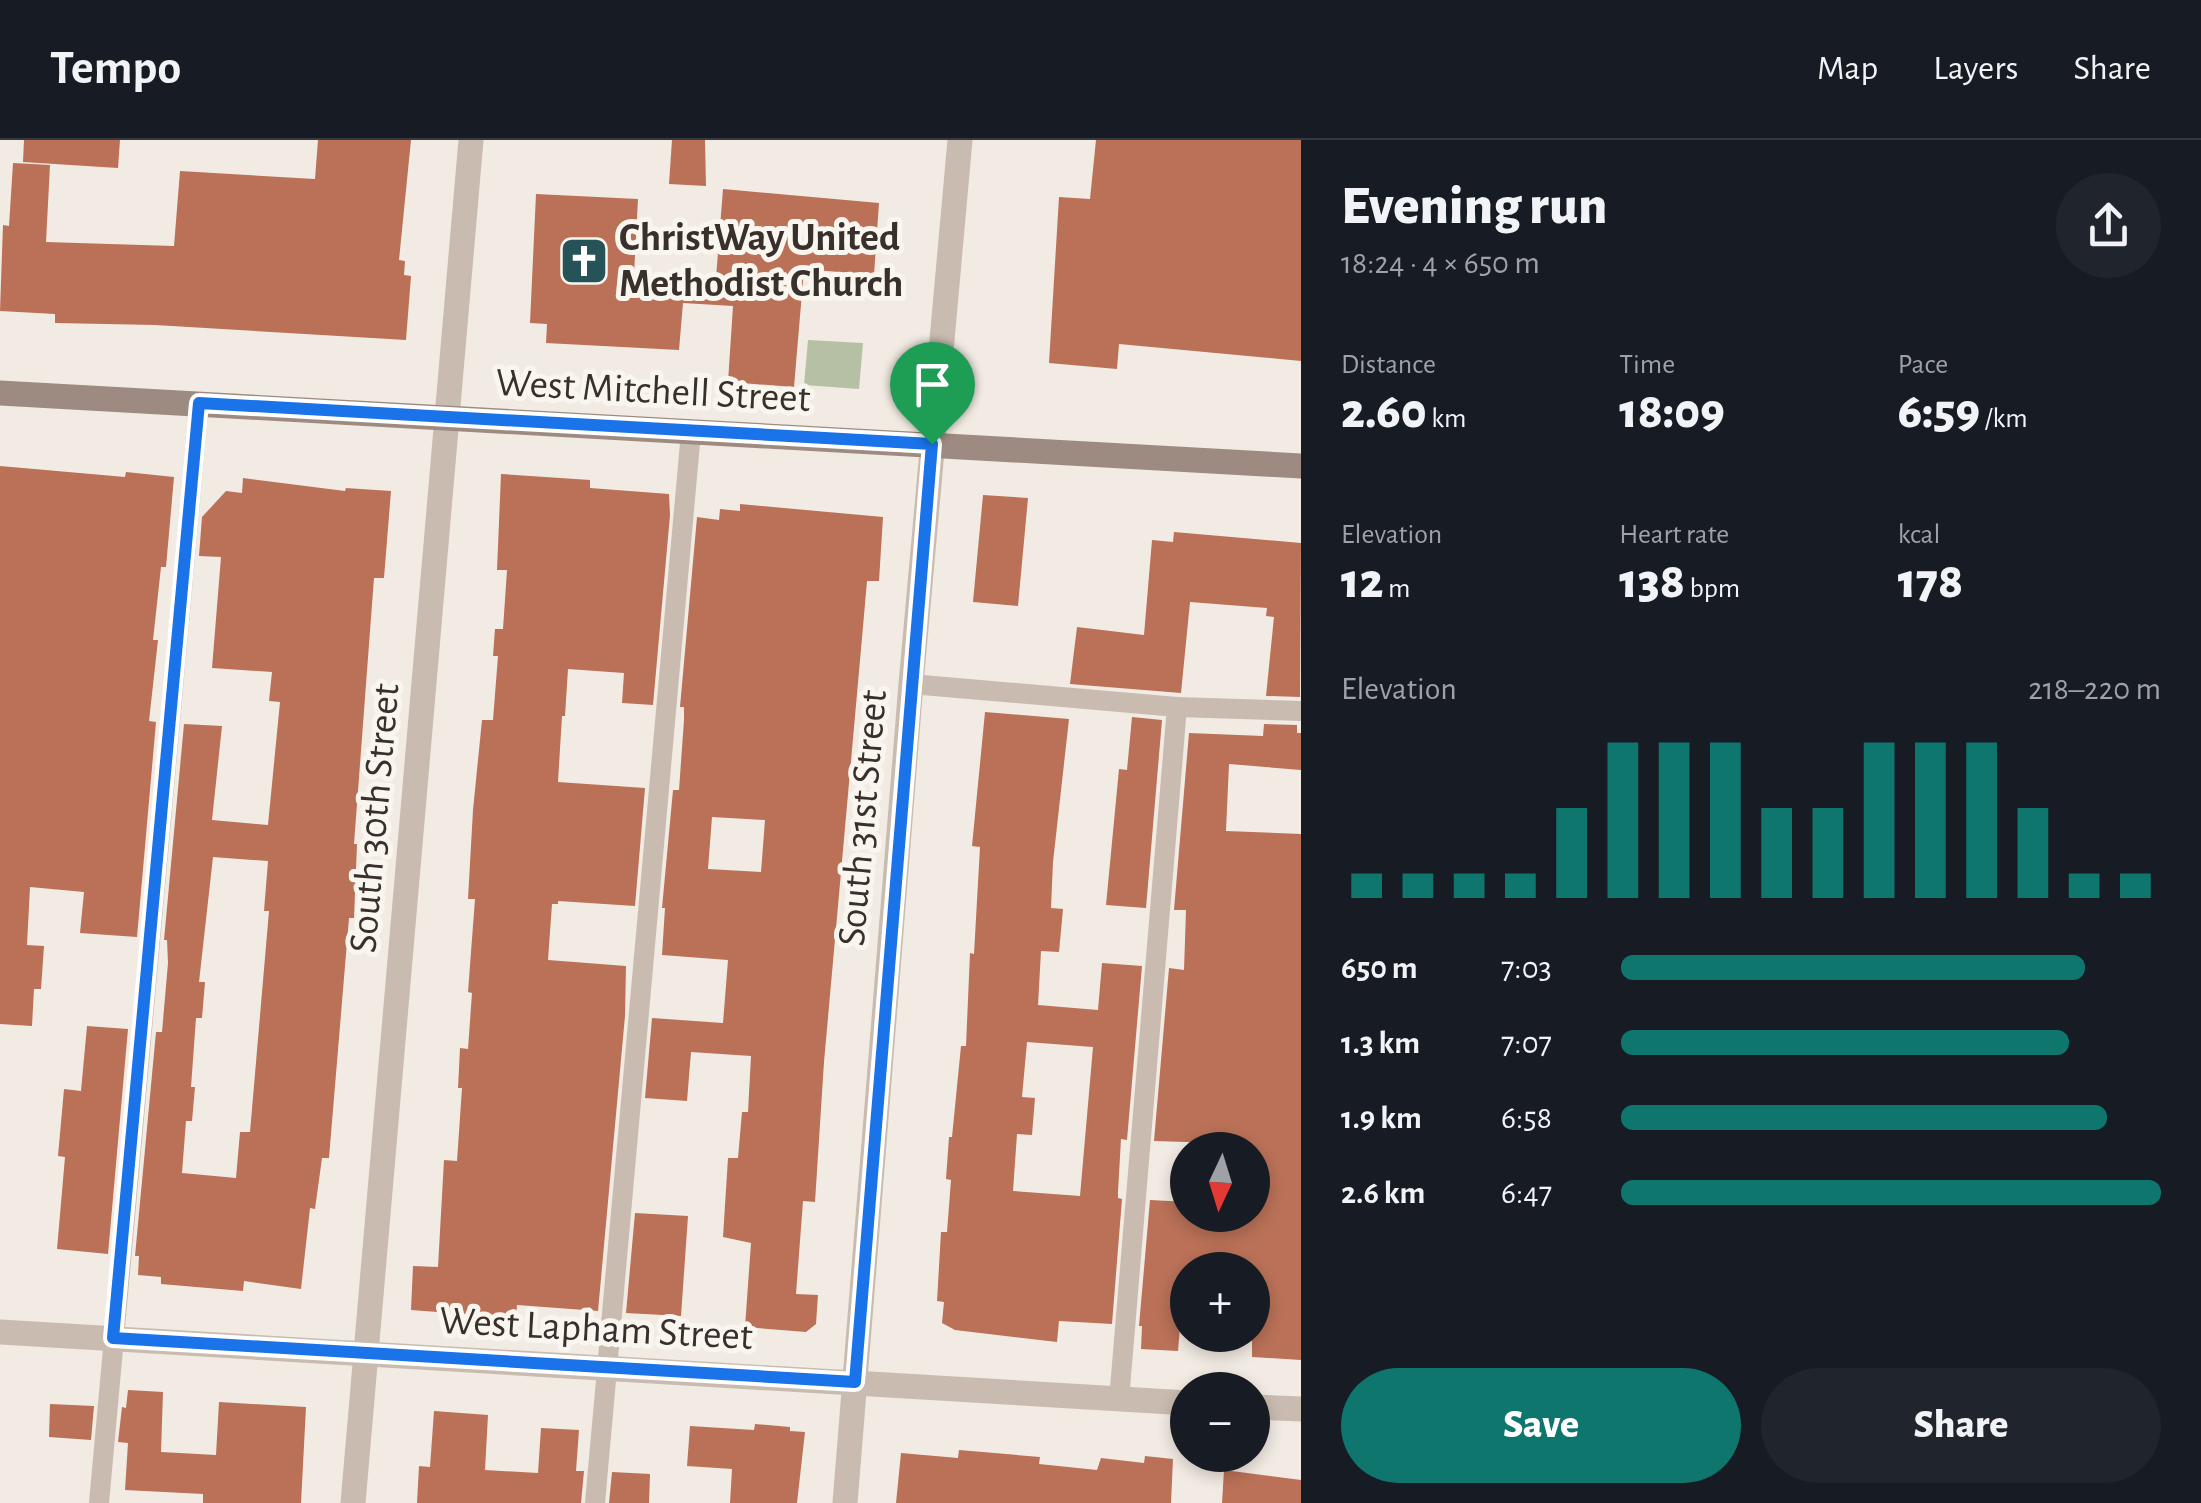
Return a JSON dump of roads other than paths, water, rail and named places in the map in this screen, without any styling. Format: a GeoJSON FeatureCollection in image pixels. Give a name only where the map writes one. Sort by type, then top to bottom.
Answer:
{"type":"FeatureCollection","features":[{"type":"Feature","properties":{"kind":"street","name":"South 30th Street"},"geometry":{"type":"LineString","coordinates":[[353,1503],[472,140]]}},
{"type":"Feature","properties":{"kind":"street","name":"South 31st Street"},"geometry":{"type":"LineString","coordinates":[[845,1503],[911,684],[960,140]]}},
{"type":"Feature","properties":{"kind":"street","name":"West Mitchell Street"},"geometry":{"type":"LineString","coordinates":[[0,393],[1301,466]]}},
{"type":"Feature","properties":{"kind":"street","name":"West Lapham Street"},"geometry":{"type":"LineString","coordinates":[[0,1332],[1170,1402]]}},
{"type":"Feature","properties":{"kind":"street"},"geometry":{"type":"LineString","coordinates":[[1270,1408],[1301,1409]]}},
{"type":"Feature","properties":{"kind":"lane"},"geometry":{"type":"LineString","coordinates":[[100,1503],[199,403]]}},
{"type":"Feature","properties":{"kind":"lane"},"geometry":{"type":"LineString","coordinates":[[595,1503],[691,432]]}},
{"type":"Feature","properties":{"kind":"lane"},"geometry":{"type":"LineString","coordinates":[[911,684],[1176,707],[1301,712]]}},
{"type":"Feature","properties":{"kind":"lane"},"geometry":{"type":"LineString","coordinates":[[1119,1400],[1176,707]]}},
{"type":"Feature","properties":{"kind":"place","name":"ChristWay United Methodist Church"},"geometry":{"type":"Point","coordinates":[584,261]}}]}
